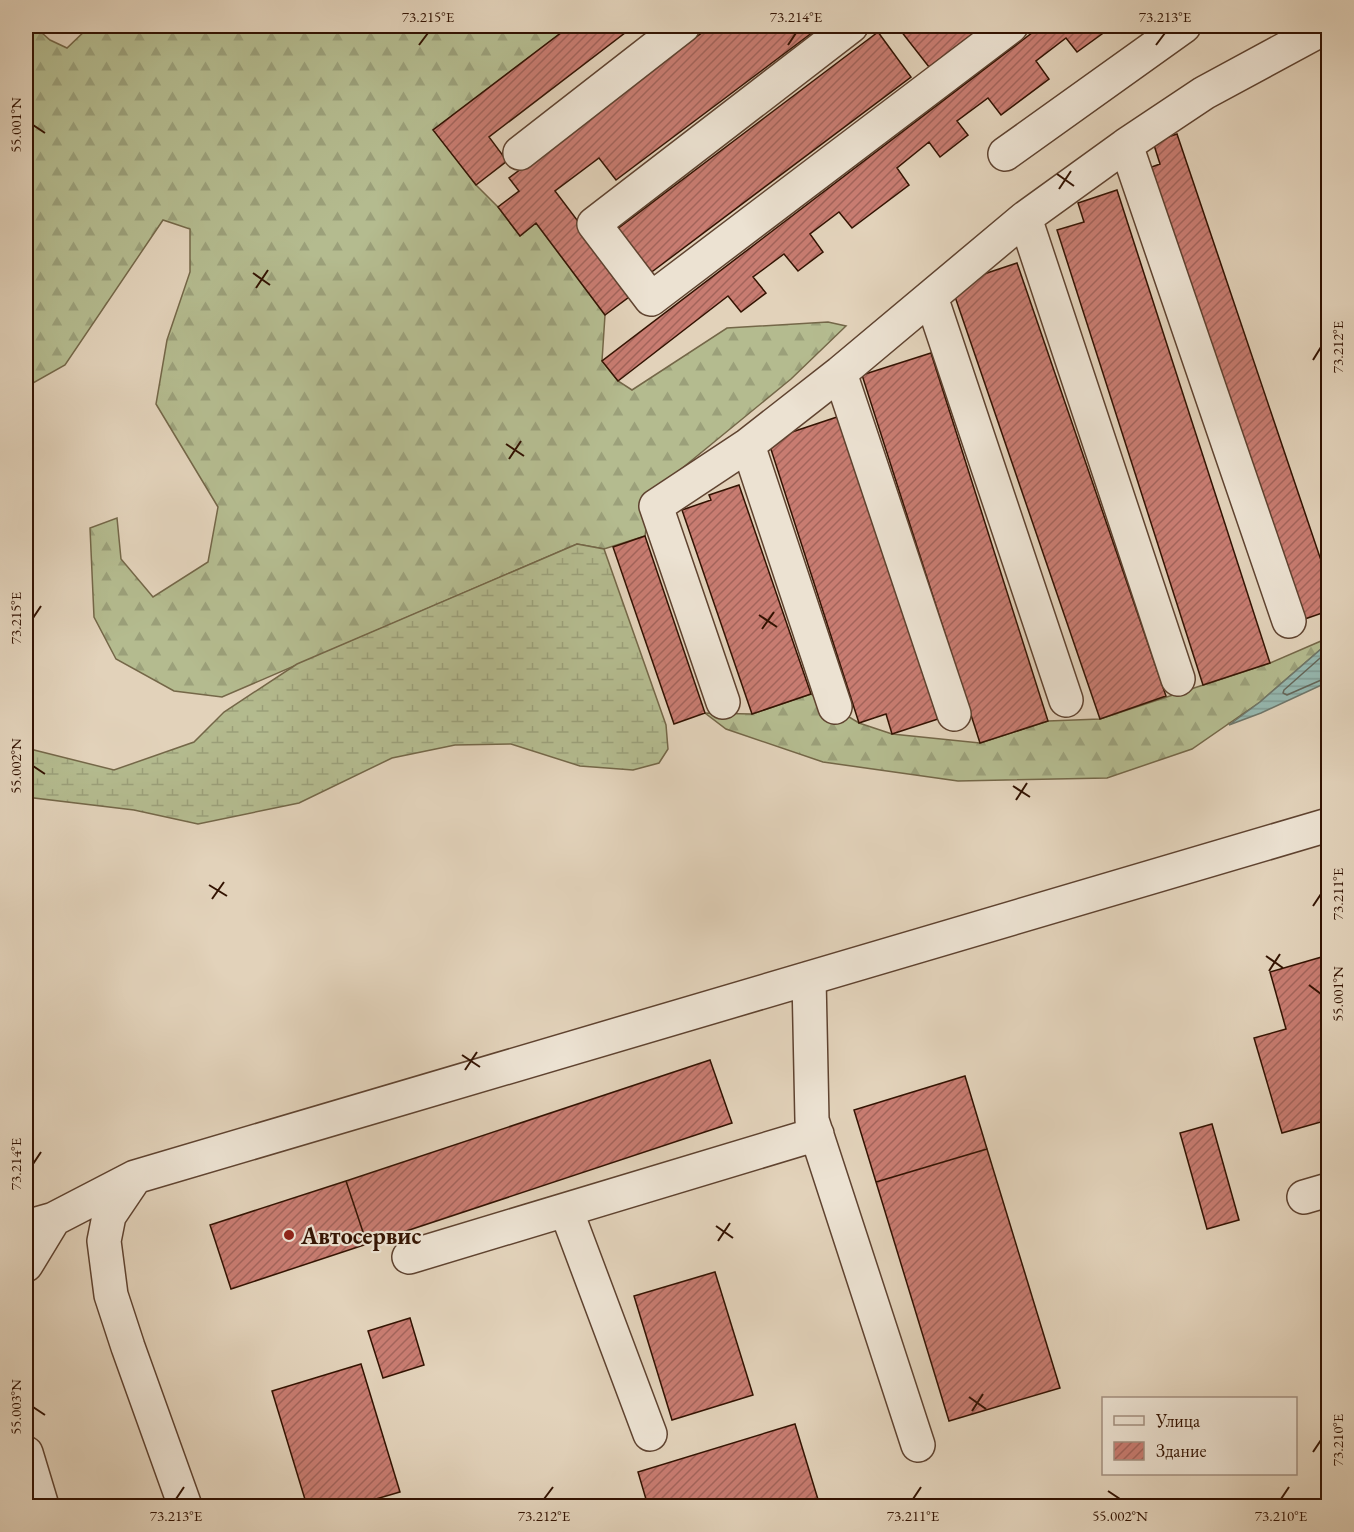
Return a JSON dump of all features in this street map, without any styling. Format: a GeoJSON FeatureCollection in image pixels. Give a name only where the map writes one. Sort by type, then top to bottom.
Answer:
{"type":"FeatureCollection","features":[{"type":"Feature","properties":{"kind":"street"},"geometry":{"type":"LineString","coordinates":[[520,153],[683,26]]}},
{"type":"Feature","properties":{"kind":"street"},"geometry":{"type":"LineString","coordinates":[[851,26],[594,224],[651,299],[1011,26]]}},
{"type":"Feature","properties":{"kind":"street"},"geometry":{"type":"LineString","coordinates":[[1005,154],[1184,26]]}},
{"type":"Feature","properties":{"kind":"street"},"geometry":{"type":"LineString","coordinates":[[723,702],[656,507],[748,446],[840,373],[1025,218],[1126,145],[1204,93],[1321,27]]}},
{"type":"Feature","properties":{"kind":"street"},"geometry":{"type":"LineString","coordinates":[[1126,145],[1289,621]]}},
{"type":"Feature","properties":{"kind":"street"},"geometry":{"type":"LineString","coordinates":[[1025,218],[1178,679]]}},
{"type":"Feature","properties":{"kind":"street"},"geometry":{"type":"LineString","coordinates":[[931,297],[1066,700]]}},
{"type":"Feature","properties":{"kind":"street"},"geometry":{"type":"LineString","coordinates":[[840,373],[954,714]]}},
{"type":"Feature","properties":{"kind":"street"},"geometry":{"type":"LineString","coordinates":[[748,446],[835,707]]}},
{"type":"Feature","properties":{"kind":"street"},"geometry":{"type":"LineString","coordinates":[[26,1265],[40,1223],[135,1177],[1329,825]]}},
{"type":"Feature","properties":{"kind":"street"},"geometry":{"type":"LineString","coordinates":[[809,978],[812,1120],[918,1445]]}},
{"type":"Feature","properties":{"kind":"street"},"geometry":{"type":"LineString","coordinates":[[409,1257],[817,1134]]}},
{"type":"Feature","properties":{"kind":"street"},"geometry":{"type":"LineString","coordinates":[[135,1177],[109,1216],[104,1241],[111,1294],[185,1506]]}},
{"type":"Feature","properties":{"kind":"street"},"geometry":{"type":"LineString","coordinates":[[566,1210],[650,1434]]}},
{"type":"Feature","properties":{"kind":"street"},"geometry":{"type":"LineString","coordinates":[[26,1453],[42,1506]]}},
{"type":"Feature","properties":{"kind":"green space"},"geometry":{"type":"Polygon","coordinates":[[[26,26],[34,26],[50,40],[67,48],[90,26],[570,26],[434,130],[476,185],[498,207],[520,236],[536,223],[605,315],[602,361],[618,381],[632,390],[727,328],[828,322],[846,326],[791,379],[669,479],[649,509],[645,536],[604,549],[577,544],[222,697],[174,691],[116,659],[94,617],[90,528],[117,518],[121,559],[153,597],[208,562],[218,507],[156,404],[167,340],[190,272],[190,229],[163,220],[65,365],[26,387],[26,26]]]}},
{"type":"Feature","properties":{"kind":"green space"},"geometry":{"type":"Polygon","coordinates":[[[577,544],[604,549],[666,725],[668,749],[659,763],[633,770],[580,766],[511,744],[455,745],[392,758],[299,803],[198,824],[134,810],[26,797],[26,748],[114,770],[194,742],[224,712],[297,664],[577,544]]]}},
{"type":"Feature","properties":{"kind":"green space"},"geometry":{"type":"Polygon","coordinates":[[[1328,638],[1328,643],[1260,702],[1192,749],[1107,778],[958,781],[823,762],[726,729],[705,713],[752,714],[811,694],[859,723],[892,734],[980,743],[1048,721],[1100,719],[1270,663],[1328,638]]]}},
{"type":"Feature","properties":{"kind":"water"},"geometry":{"type":"Polygon","coordinates":[[[1328,643],[1328,682],[1229,725],[1260,702],[1328,643]]]}},
{"type":"Feature","properties":{"kind":"building"},"geometry":{"type":"Polygon","coordinates":[[[570,26],[634,26],[489,137],[507,161],[476,185],[433,130],[570,26]]]}},
{"type":"Feature","properties":{"kind":"building"},"geometry":{"type":"Polygon","coordinates":[[[711,26],[821,26],[616,180],[599,158],[555,191],[633,294],[605,315],[536,223],[520,236],[498,207],[519,191],[509,178],[711,26]]]}},
{"type":"Feature","properties":{"kind":"building"},"geometry":{"type":"Polygon","coordinates":[[[897,26],[983,26],[929,67],[897,26]]]}},
{"type":"Feature","properties":{"kind":"building"},"geometry":{"type":"Polygon","coordinates":[[[1041,26],[1113,26],[1077,52],[1066,38],[1036,61],[1049,79],[1001,115],[988,98],[957,121],[968,135],[940,157],[929,142],[897,168],[909,185],[852,228],[839,212],[810,234],[823,252],[798,271],[784,254],[753,277],[766,293],[741,312],[728,296],[618,381],[602,361],[1041,26]]]}},
{"type":"Feature","properties":{"kind":"building"},"geometry":{"type":"Polygon","coordinates":[[[878,32],[911,77],[649,274],[616,230],[878,32]]]}},
{"type":"Feature","properties":{"kind":"building"},"geometry":{"type":"Polygon","coordinates":[[[1177,134],[1328,581],[1328,611],[1302,620],[1149,168],[1160,164],[1153,142],[1177,134]]]}},
{"type":"Feature","properties":{"kind":"building"},"geometry":{"type":"Polygon","coordinates":[[[1117,190],[1270,663],[1203,685],[1057,230],[1084,222],[1078,203],[1117,190]]]}},
{"type":"Feature","properties":{"kind":"building"},"geometry":{"type":"Polygon","coordinates":[[[1017,263],[1166,696],[1100,719],[951,285],[1017,263]]]}},
{"type":"Feature","properties":{"kind":"building"},"geometry":{"type":"Polygon","coordinates":[[[931,353],[1048,721],[980,743],[862,375],[931,353]]]}},
{"type":"Feature","properties":{"kind":"building"},"geometry":{"type":"Polygon","coordinates":[[[840,416],[938,719],[892,734],[886,714],[859,723],[768,440],[840,416]]]}},
{"type":"Feature","properties":{"kind":"building"},"geometry":{"type":"Polygon","coordinates":[[[739,485],[811,694],[752,714],[682,510],[711,500],[709,495],[739,485]]]}},
{"type":"Feature","properties":{"kind":"building"},"geometry":{"type":"Polygon","coordinates":[[[645,536],[705,713],[674,724],[613,547],[645,536]]]}},
{"type":"Feature","properties":{"kind":"building"},"geometry":{"type":"Polygon","coordinates":[[[1325,956],[1328,969],[1328,1120],[1282,1133],[1254,1038],[1286,1029],[1270,972],[1325,956]]]}},
{"type":"Feature","properties":{"kind":"building"},"geometry":{"type":"Polygon","coordinates":[[[710,1060],[732,1123],[367,1244],[346,1181],[710,1060]]]}},
{"type":"Feature","properties":{"kind":"building"},"geometry":{"type":"Polygon","coordinates":[[[965,1076],[987,1149],[876,1182],[854,1110],[965,1076]]]}},
{"type":"Feature","properties":{"kind":"building"},"geometry":{"type":"Polygon","coordinates":[[[1212,1124],[1239,1220],[1207,1229],[1180,1133],[1212,1124]]]}},
{"type":"Feature","properties":{"kind":"building"},"geometry":{"type":"Polygon","coordinates":[[[987,1149],[1060,1388],[949,1421],[876,1182],[987,1149]]]}},
{"type":"Feature","properties":{"kind":"building","name":"Автосервис"},"geometry":{"type":"Polygon","coordinates":[[[346,1181],[367,1244],[231,1289],[210,1225],[346,1181]]]}},
{"type":"Feature","properties":{"kind":"building"},"geometry":{"type":"Polygon","coordinates":[[[715,1272],[753,1395],[672,1420],[634,1296],[715,1272]]]}},
{"type":"Feature","properties":{"kind":"building"},"geometry":{"type":"Polygon","coordinates":[[[410,1318],[424,1365],[383,1378],[368,1331],[410,1318]]]}},
{"type":"Feature","properties":{"kind":"building"},"geometry":{"type":"Polygon","coordinates":[[[361,1364],[400,1492],[352,1506],[307,1506],[272,1391],[361,1364]]]}},
{"type":"Feature","properties":{"kind":"building"},"geometry":{"type":"Polygon","coordinates":[[[795,1424],[820,1506],[648,1506],[638,1472],[795,1424]]]}},
{"type":"Feature","properties":{"kind":"place","name":"Автосервис"},"geometry":{"type":"Point","coordinates":[289,1235]}}]}
